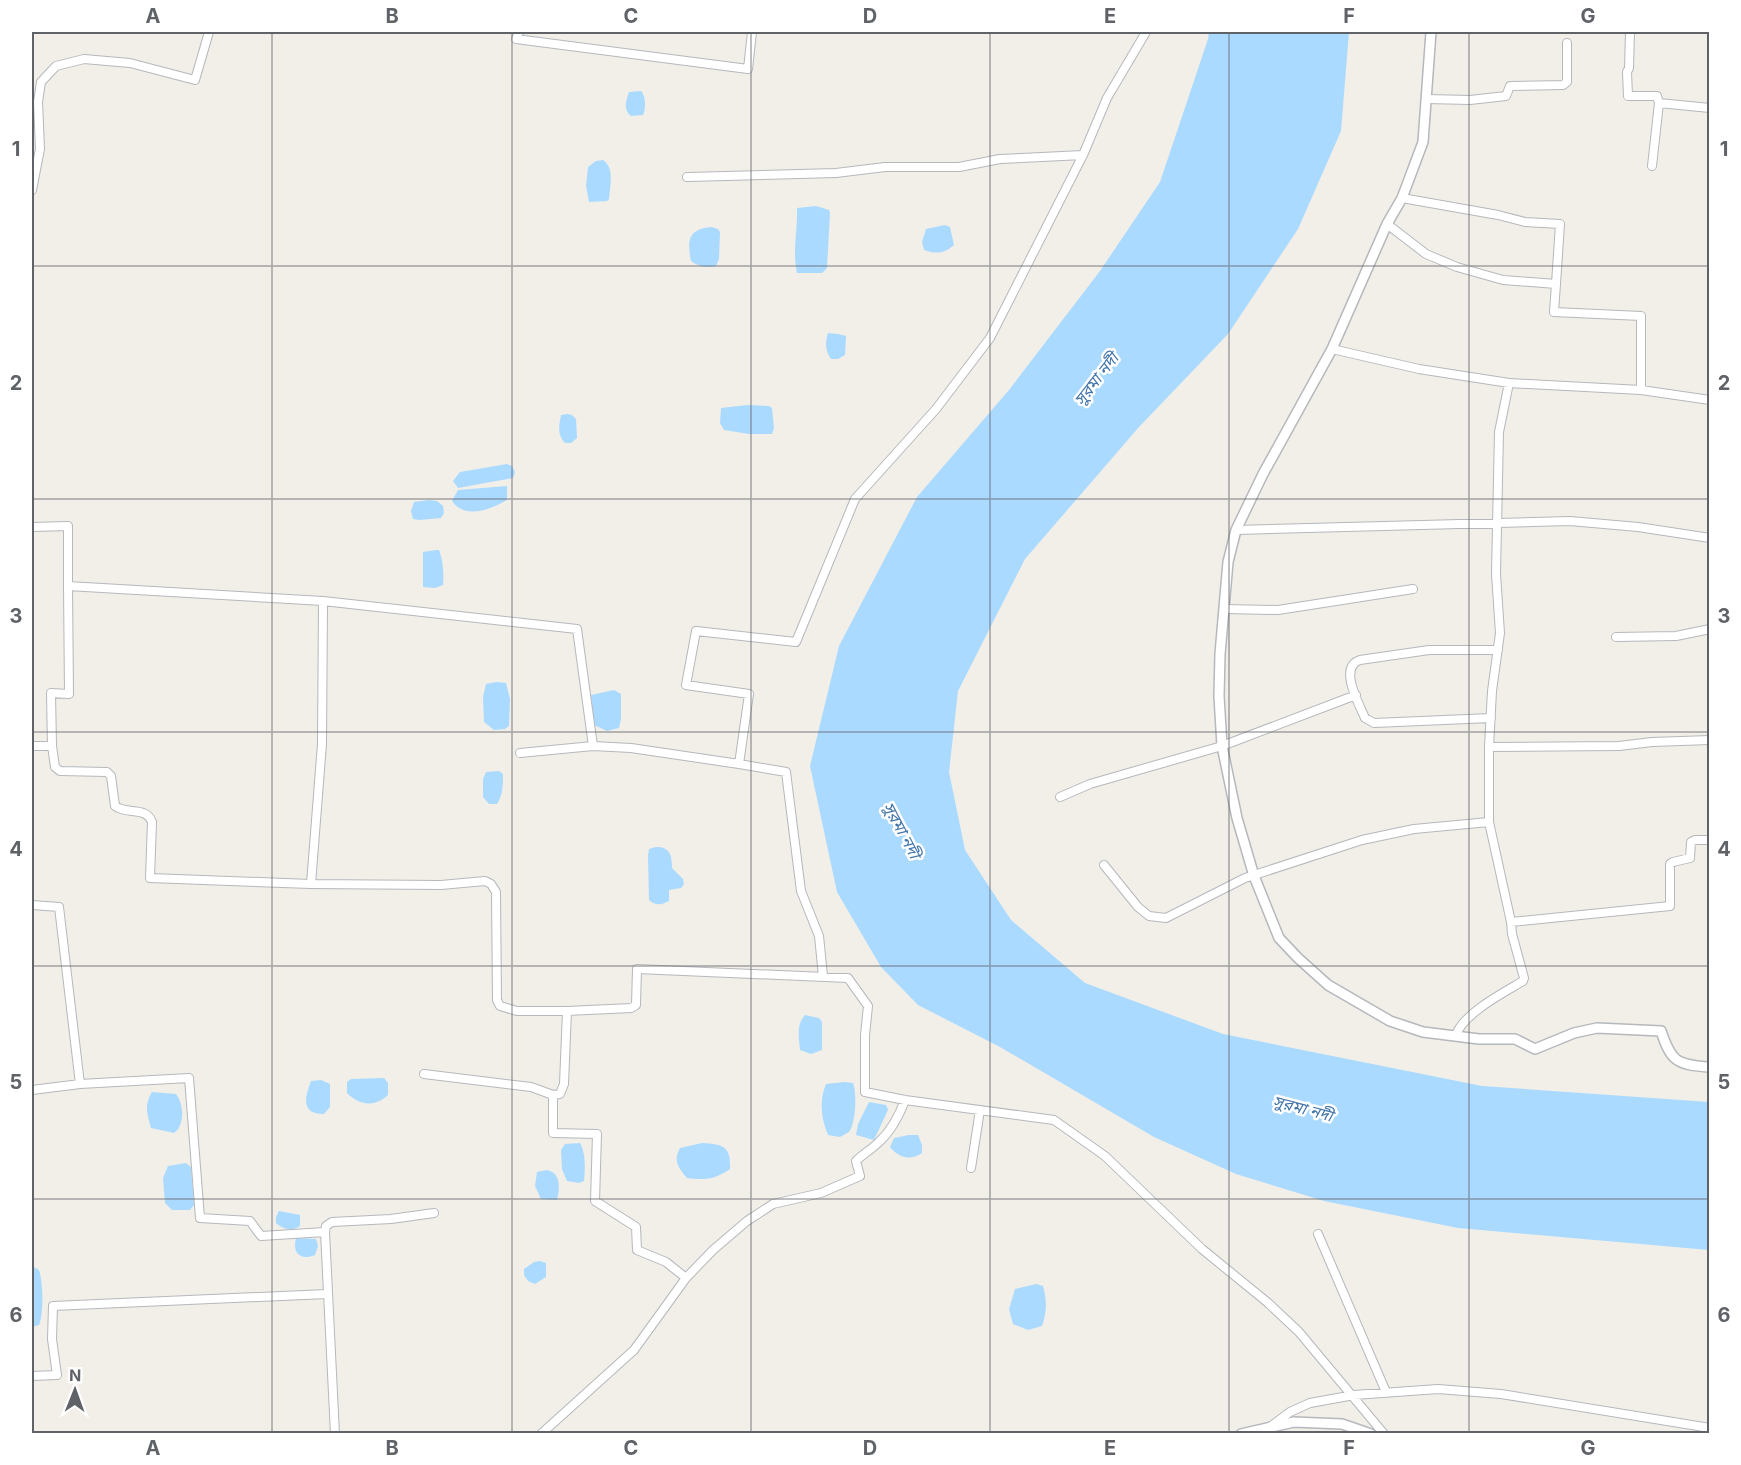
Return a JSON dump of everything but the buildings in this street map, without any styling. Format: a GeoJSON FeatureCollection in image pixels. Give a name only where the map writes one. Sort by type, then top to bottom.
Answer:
{"type":"FeatureCollection","features":[{"type":"Feature","properties":{"kind":"street"},"geometry":{"type":"LineString","coordinates":[[32,190],[40,149],[38,102],[41,82],[56,66],[84,59],[130,63],[195,80],[208,32]]}},
{"type":"Feature","properties":{"kind":"street"},"geometry":{"type":"LineString","coordinates":[[519,32],[516,39],[748,69],[752,32]]}},
{"type":"Feature","properties":{"kind":"street"},"geometry":{"type":"LineString","coordinates":[[739,764],[748,694],[686,686],[696,631],[796,642],[855,499],[936,409],[990,338],[1083,155],[1107,98],[1146,32]]}},
{"type":"Feature","properties":{"kind":"street"},"geometry":{"type":"LineString","coordinates":[[1431,32],[1423,142],[1402,198],[1387,224],[1332,349],[1263,474],[1236,530],[1228,562],[1219,696],[1222,746],[1237,818],[1254,876],[1279,938],[1328,985],[1356,1004],[1390,1021],[1423,1032],[1479,1039],[1515,1039],[1535,1049],[1574,1033],[1597,1028],[1660,1031],[1667,1052],[1678,1061],[1710,1067]]}},
{"type":"Feature","properties":{"kind":"street"},"geometry":{"type":"LineString","coordinates":[[1630,32],[1628,96],[1657,96],[1659,103],[1652,166]]}},
{"type":"Feature","properties":{"kind":"street"},"geometry":{"type":"LineString","coordinates":[[1426,99],[1470,100],[1506,96],[1510,86],[1563,85],[1567,82],[1568,43]]}},
{"type":"Feature","properties":{"kind":"street"},"geometry":{"type":"LineString","coordinates":[[1659,103],[1710,108]]}},
{"type":"Feature","properties":{"kind":"street"},"geometry":{"type":"LineString","coordinates":[[687,177],[836,173],[885,167],[958,167],[1000,159],[1083,155]]}},
{"type":"Feature","properties":{"kind":"street"},"geometry":{"type":"LineString","coordinates":[[1402,198],[1525,222],[1560,224],[1554,312],[1641,316],[1641,390]]}},
{"type":"Feature","properties":{"kind":"street"},"geometry":{"type":"LineString","coordinates":[[1387,224],[1426,254],[1456,267],[1503,280],[1557,284]]}},
{"type":"Feature","properties":{"kind":"street"},"geometry":{"type":"LineString","coordinates":[[1332,349],[1419,369],[1509,383],[1641,390],[1710,400]]}},
{"type":"Feature","properties":{"kind":"street"},"geometry":{"type":"LineString","coordinates":[[1456,1035],[1460,1026],[1493,999],[1523,981],[1489,822],[1489,747],[1500,633],[1496,574],[1499,432],[1509,383]]}},
{"type":"Feature","properties":{"kind":"street"},"geometry":{"type":"LineString","coordinates":[[1236,530],[1570,521],[1638,527],[1710,538]]}},
{"type":"Feature","properties":{"kind":"street"},"geometry":{"type":"LineString","coordinates":[[32,527],[68,526],[69,694],[51,693],[52,746],[55,767],[60,771],[107,772],[111,776],[115,806],[119,809],[146,813],[150,817],[152,822],[150,878],[311,884],[441,885],[485,881],[491,884],[496,892],[497,1000],[500,1006],[517,1011],[631,1008],[636,1005],[637,969],[848,978],[868,1006],[865,1035],[865,1092],[905,1100],[1054,1120],[1105,1156],[1202,1249],[1267,1302],[1299,1332],[1354,1395],[1384,1434]]}},
{"type":"Feature","properties":{"kind":"street"},"geometry":{"type":"LineString","coordinates":[[68,586],[323,601],[577,629],[593,746]]}},
{"type":"Feature","properties":{"kind":"street"},"geometry":{"type":"LineString","coordinates":[[1224,609],[1278,610],[1413,590]]}},
{"type":"Feature","properties":{"kind":"street"},"geometry":{"type":"LineString","coordinates":[[311,884],[322,744],[323,601]]}},
{"type":"Feature","properties":{"kind":"street"},"geometry":{"type":"LineString","coordinates":[[1616,637],[1677,636],[1710,629]]}},
{"type":"Feature","properties":{"kind":"street"},"geometry":{"type":"LineString","coordinates":[[1491,718],[1374,723],[1365,718],[1356,695],[1350,668],[1355,661],[1429,650],[1498,650]]}},
{"type":"Feature","properties":{"kind":"street"},"geometry":{"type":"LineString","coordinates":[[1060,798],[1090,784],[1222,746],[1356,695]]}},
{"type":"Feature","properties":{"kind":"street"},"geometry":{"type":"LineString","coordinates":[[1489,747],[1619,746],[1652,742],[1710,740]]}},
{"type":"Feature","properties":{"kind":"street"},"geometry":{"type":"LineString","coordinates":[[32,746],[52,746]]}},
{"type":"Feature","properties":{"kind":"street"},"geometry":{"type":"LineString","coordinates":[[520,753],[593,746],[631,748],[786,772],[801,891],[819,936],[823,976]]}},
{"type":"Feature","properties":{"kind":"street"},"geometry":{"type":"LineString","coordinates":[[1104,866],[1138,907],[1149,916],[1166,918],[1245,878],[1362,840],[1414,829],[1489,822]]}},
{"type":"Feature","properties":{"kind":"street"},"geometry":{"type":"LineString","coordinates":[[1511,922],[1670,906],[1670,864],[1690,858],[1691,842],[1710,840]]}},
{"type":"Feature","properties":{"kind":"street"},"geometry":{"type":"LineString","coordinates":[[32,905],[59,906],[80,1084]]}},
{"type":"Feature","properties":{"kind":"street"},"geometry":{"type":"LineString","coordinates":[[424,1074],[531,1087],[553,1095],[560,1094],[564,1084],[567,1011]]}},
{"type":"Feature","properties":{"kind":"street"},"geometry":{"type":"LineString","coordinates":[[32,1090],[80,1084],[189,1078],[201,1218],[250,1221],[261,1236],[325,1232]]}},
{"type":"Feature","properties":{"kind":"street"},"geometry":{"type":"LineString","coordinates":[[553,1095],[553,1133],[597,1134],[595,1201],[636,1227],[637,1250],[666,1262],[686,1278]]}},
{"type":"Feature","properties":{"kind":"street"},"geometry":{"type":"LineString","coordinates":[[541,1434],[634,1350],[686,1278],[713,1250],[747,1221],[772,1204],[821,1193],[860,1176],[856,1161],[885,1136],[898,1117],[905,1100]]}},
{"type":"Feature","properties":{"kind":"street"},"geometry":{"type":"LineString","coordinates":[[972,1168],[980,1110]]}},
{"type":"Feature","properties":{"kind":"street"},"geometry":{"type":"LineString","coordinates":[[335,1434],[327,1294],[325,1232],[327,1226],[332,1222],[434,1214]]}},
{"type":"Feature","properties":{"kind":"street"},"geometry":{"type":"LineString","coordinates":[[1318,1234],[1386,1392]]}},
{"type":"Feature","properties":{"kind":"street"},"geometry":{"type":"LineString","coordinates":[[32,1376],[57,1375],[52,1339],[52,1305],[327,1294]]}},
{"type":"Feature","properties":{"kind":"street"},"geometry":{"type":"LineString","coordinates":[[1270,1427],[1290,1412],[1310,1404],[1354,1395],[1438,1389],[1501,1394],[1710,1428]]}},
{"type":"Feature","properties":{"kind":"street"},"geometry":{"type":"LineString","coordinates":[[1241,1434],[1294,1422],[1342,1424],[1371,1434]]}},
{"type":"Feature","properties":{"kind":"water","name":"সুরমা নদী"},"geometry":{"type":"Polygon","coordinates":[[[1209,32],[1349,32],[1341,131],[1298,229],[1228,334],[1139,427],[1025,559],[958,691],[949,772],[965,850],[1011,920],[1085,983],[1223,1034],[1482,1086],[1709,1102],[1709,1250],[1458,1228],[1324,1201],[1236,1174],[1154,1137],[1000,1047],[918,1005],[881,967],[837,892],[810,766],[839,646],[917,497],[1009,390],[1100,271],[1160,182],[1209,32]]]}},
{"type":"Feature","properties":{"kind":"water"},"geometry":{"type":"Polygon","coordinates":[[[641,91],[645,103],[643,115],[631,116],[626,108],[629,92],[641,91]]]}},
{"type":"Feature","properties":{"kind":"water"},"geometry":{"type":"Polygon","coordinates":[[[603,160],[607,163],[610,172],[609,199],[589,202],[586,186],[588,167],[596,161],[603,160]]]}},
{"type":"Feature","properties":{"kind":"water"},"geometry":{"type":"Polygon","coordinates":[[[816,206],[829,210],[830,213],[827,268],[822,273],[797,273],[795,256],[797,208],[816,206]]]}},
{"type":"Feature","properties":{"kind":"water"},"geometry":{"type":"Polygon","coordinates":[[[945,225],[950,227],[954,245],[940,252],[924,250],[922,242],[926,229],[945,225]]]}},
{"type":"Feature","properties":{"kind":"water"},"geometry":{"type":"Polygon","coordinates":[[[712,227],[720,232],[719,259],[716,266],[700,266],[691,261],[689,247],[691,237],[698,230],[712,227]]]}},
{"type":"Feature","properties":{"kind":"water"},"geometry":{"type":"Polygon","coordinates":[[[828,333],[846,336],[845,355],[838,359],[831,359],[828,353],[826,343],[828,333]]]}},
{"type":"Feature","properties":{"kind":"water"},"geometry":{"type":"Polygon","coordinates":[[[748,405],[772,408],[774,428],[772,434],[749,434],[724,430],[720,423],[721,408],[748,405]]]}},
{"type":"Feature","properties":{"kind":"water"},"geometry":{"type":"Polygon","coordinates":[[[567,414],[576,419],[577,438],[571,443],[565,443],[562,440],[559,426],[561,415],[567,414]]]}},
{"type":"Feature","properties":{"kind":"water"},"geometry":{"type":"Polygon","coordinates":[[[507,464],[512,466],[515,472],[513,478],[458,488],[453,481],[460,472],[507,464]]]}},
{"type":"Feature","properties":{"kind":"water"},"geometry":{"type":"Polygon","coordinates":[[[507,486],[507,500],[494,507],[479,511],[464,510],[452,501],[458,490],[507,486]]]}},
{"type":"Feature","properties":{"kind":"water"},"geometry":{"type":"Polygon","coordinates":[[[437,501],[443,506],[444,513],[441,518],[413,519],[411,511],[414,502],[437,501]]]}},
{"type":"Feature","properties":{"kind":"water"},"geometry":{"type":"Polygon","coordinates":[[[439,550],[443,585],[435,588],[423,587],[423,552],[439,550]]]}},
{"type":"Feature","properties":{"kind":"water"},"geometry":{"type":"Polygon","coordinates":[[[506,683],[510,699],[509,726],[505,729],[494,730],[484,722],[483,697],[486,684],[506,683]]]}},
{"type":"Feature","properties":{"kind":"water"},"geometry":{"type":"Polygon","coordinates":[[[614,690],[621,694],[621,719],[619,728],[607,731],[594,725],[591,695],[614,690]]]}},
{"type":"Feature","properties":{"kind":"water"},"geometry":{"type":"Polygon","coordinates":[[[499,771],[503,774],[500,797],[497,804],[489,804],[483,797],[483,779],[486,772],[499,771]]]}},
{"type":"Feature","properties":{"kind":"water"},"geometry":{"type":"Polygon","coordinates":[[[656,847],[667,850],[672,868],[683,879],[684,884],[681,888],[669,890],[669,901],[659,904],[649,900],[648,856],[649,849],[656,847]]]}},
{"type":"Feature","properties":{"kind":"water"},"geometry":{"type":"Polygon","coordinates":[[[805,1015],[819,1018],[822,1022],[822,1050],[811,1054],[800,1050],[799,1027],[805,1015]]]}},
{"type":"Feature","properties":{"kind":"water"},"geometry":{"type":"Polygon","coordinates":[[[384,1078],[388,1083],[388,1095],[378,1102],[362,1103],[347,1093],[347,1082],[351,1079],[384,1078]]]}},
{"type":"Feature","properties":{"kind":"water"},"geometry":{"type":"Polygon","coordinates":[[[321,1080],[330,1084],[330,1107],[324,1114],[311,1111],[306,1104],[311,1081],[321,1080]]]}},
{"type":"Feature","properties":{"kind":"water"},"geometry":{"type":"Polygon","coordinates":[[[853,1083],[854,1088],[853,1122],[849,1132],[840,1137],[828,1135],[822,1110],[824,1090],[826,1084],[853,1083]]]}},
{"type":"Feature","properties":{"kind":"water"},"geometry":{"type":"Polygon","coordinates":[[[152,1092],[176,1094],[179,1098],[182,1120],[174,1133],[151,1128],[147,1110],[152,1092]]]}},
{"type":"Feature","properties":{"kind":"water"},"geometry":{"type":"Polygon","coordinates":[[[869,1102],[886,1105],[888,1110],[874,1140],[856,1135],[858,1124],[869,1102]]]}},
{"type":"Feature","properties":{"kind":"water"},"geometry":{"type":"Polygon","coordinates":[[[918,1135],[922,1153],[909,1158],[897,1154],[890,1147],[894,1138],[918,1135]]]}},
{"type":"Feature","properties":{"kind":"water"},"geometry":{"type":"Polygon","coordinates":[[[580,1143],[584,1156],[584,1181],[579,1183],[567,1181],[562,1169],[561,1150],[565,1144],[580,1143]]]}},
{"type":"Feature","properties":{"kind":"water"},"geometry":{"type":"Polygon","coordinates":[[[702,1143],[715,1144],[724,1148],[729,1155],[730,1169],[709,1178],[687,1178],[678,1164],[677,1157],[680,1148],[702,1143]]]}},
{"type":"Feature","properties":{"kind":"water"},"geometry":{"type":"Polygon","coordinates":[[[186,1163],[191,1167],[194,1205],[190,1210],[172,1210],[165,1203],[163,1178],[168,1166],[186,1163]]]}},
{"type":"Feature","properties":{"kind":"water"},"geometry":{"type":"Polygon","coordinates":[[[547,1170],[555,1174],[557,1178],[559,1186],[557,1200],[541,1199],[535,1186],[537,1172],[547,1170]]]}},
{"type":"Feature","properties":{"kind":"water"},"geometry":{"type":"Polygon","coordinates":[[[279,1211],[300,1215],[300,1226],[290,1229],[276,1223],[279,1211]]]}},
{"type":"Feature","properties":{"kind":"water"},"geometry":{"type":"Polygon","coordinates":[[[296,1238],[316,1239],[318,1246],[315,1255],[305,1257],[298,1254],[295,1248],[296,1238]]]}},
{"type":"Feature","properties":{"kind":"water"},"geometry":{"type":"Polygon","coordinates":[[[540,1261],[546,1263],[546,1277],[535,1284],[528,1281],[524,1275],[524,1269],[540,1261]]]}},
{"type":"Feature","properties":{"kind":"water"},"geometry":{"type":"Polygon","coordinates":[[[32,1266],[39,1270],[42,1313],[39,1325],[32,1327],[32,1266]]]}},
{"type":"Feature","properties":{"kind":"water"},"geometry":{"type":"Polygon","coordinates":[[[1036,1284],[1043,1286],[1046,1301],[1045,1316],[1042,1326],[1028,1330],[1013,1324],[1009,1309],[1015,1289],[1036,1284]]]}}]}
